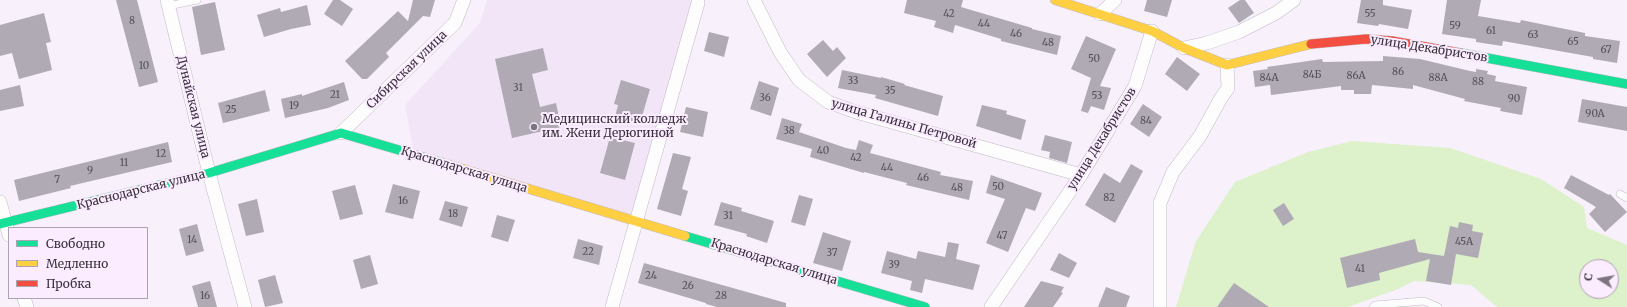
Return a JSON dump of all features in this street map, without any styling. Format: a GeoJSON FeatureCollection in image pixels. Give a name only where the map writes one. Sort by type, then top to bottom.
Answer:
{"type":"FeatureCollection","features":[{"type":"Feature","properties":{"kind":"street","name":"Сибирская улица"},"geometry":{"type":"LineString","coordinates":[[341,133],[455,23],[464,0]]}},
{"type":"Feature","properties":{"kind":"street","name":"улица Галины Петровой"},"geometry":{"type":"LineString","coordinates":[[754,0],[780,52],[799,80],[828,102],[856,112],[1081,174]]}},
{"type":"Feature","properties":{"kind":"street"},"geometry":{"type":"LineString","coordinates":[[1055,0],[1152,31],[1184,48],[1227,65],[1228,88],[1200,136],[1173,172],[1160,203],[1160,307]]}},
{"type":"Feature","properties":{"kind":"street"},"geometry":{"type":"LineString","coordinates":[[1100,14],[1115,0]]}},
{"type":"Feature","properties":{"kind":"street"},"geometry":{"type":"LineString","coordinates":[[1184,48],[1207,43],[1239,32],[1276,13],[1294,0]]}},
{"type":"Feature","properties":{"kind":"street","name":"Дунайская улица"},"geometry":{"type":"LineString","coordinates":[[168,3],[209,173],[245,307]]}},
{"type":"Feature","properties":{"kind":"street"},"geometry":{"type":"LineString","coordinates":[[612,307],[698,3]]}},
{"type":"Feature","properties":{"kind":"street","name":"улица Декабристов"},"geometry":{"type":"LineString","coordinates":[[991,307],[1081,174],[1135,86],[1152,31]]}},
{"type":"Feature","properties":{"kind":"street","name":"улица Декабристов"},"geometry":{"type":"LineString","coordinates":[[1227,65],[1318,42],[1366,39],[1392,41],[1627,84]]}},
{"type":"Feature","properties":{"kind":"street","name":"Краснодарская улица"},"geometry":{"type":"LineString","coordinates":[[5,227],[209,173],[341,133],[925,307]]}},
{"type":"Feature","properties":{"kind":"street"},"geometry":{"type":"LineString","coordinates":[[0,202],[5,227]]}},
{"type":"Feature","properties":{"kind":"lane"},"geometry":{"type":"LineString","coordinates":[[168,3],[197,0]]}},
{"type":"Feature","properties":{"kind":"lane"},"geometry":{"type":"LineString","coordinates":[[1620,194],[1627,198]]}},
{"type":"Feature","properties":{"kind":"lane"},"geometry":{"type":"LineString","coordinates":[[1373,307],[1375,305],[1424,301],[1438,307]]}},
{"type":"Feature","properties":{"kind":"shaded area","name":"Медицинский колледж им. Жени Дерюгиной"},"geometry":{"type":"Polygon","coordinates":[[[487,0],[697,0],[633,216],[413,149],[405,105],[480,23],[487,0]]]}},
{"type":"Feature","properties":{"kind":"green space"},"geometry":{"type":"Polygon","coordinates":[[[1352,141],[1450,148],[1541,179],[1584,207],[1587,228],[1627,245],[1627,307],[1497,307],[1471,285],[1414,281],[1398,289],[1348,307],[1176,307],[1196,241],[1235,182],[1308,152],[1352,141]]]}},
{"type":"Feature","properties":{"kind":"building"},"geometry":{"type":"Polygon","coordinates":[[[116,0],[137,0],[158,82],[139,87],[116,0]]]}},
{"type":"Feature","properties":{"kind":"building"},"geometry":{"type":"Polygon","coordinates":[[[333,0],[340,0],[353,9],[342,26],[324,14],[333,0]]]}},
{"type":"Feature","properties":{"kind":"building"},"geometry":{"type":"Polygon","coordinates":[[[413,0],[435,0],[430,17],[423,16],[386,53],[389,57],[367,79],[362,79],[345,61],[398,11],[408,21],[413,0]]]}},
{"type":"Feature","properties":{"kind":"building"},"geometry":{"type":"Polygon","coordinates":[[[907,0],[963,0],[961,7],[1032,29],[1061,36],[1057,55],[1001,41],[1001,39],[955,25],[953,33],[934,27],[936,21],[904,13],[907,0]]]}},
{"type":"Feature","properties":{"kind":"building"},"geometry":{"type":"Polygon","coordinates":[[[1147,0],[1172,0],[1167,17],[1144,11],[1147,0]]]}},
{"type":"Feature","properties":{"kind":"building"},"geometry":{"type":"Polygon","coordinates":[[[1240,0],[1245,0],[1254,13],[1239,23],[1228,8],[1240,0]]]}},
{"type":"Feature","properties":{"kind":"building"},"geometry":{"type":"Polygon","coordinates":[[[1361,0],[1383,0],[1383,5],[1412,10],[1408,29],[1379,24],[1378,26],[1357,23],[1361,0]]]}},
{"type":"Feature","properties":{"kind":"building"},"geometry":{"type":"Polygon","coordinates":[[[1447,0],[1481,0],[1478,16],[1520,23],[1521,20],[1585,33],[1585,36],[1620,41],[1617,63],[1593,59],[1593,57],[1503,41],[1502,46],[1476,42],[1476,39],[1442,34],[1447,0]]]}},
{"type":"Feature","properties":{"kind":"building"},"geometry":{"type":"Polygon","coordinates":[[[215,2],[225,50],[201,55],[192,7],[215,2]]]}},
{"type":"Feature","properties":{"kind":"building"},"geometry":{"type":"Polygon","coordinates":[[[307,5],[311,25],[264,37],[257,15],[280,8],[281,12],[307,5]]]}},
{"type":"Feature","properties":{"kind":"building"},"geometry":{"type":"Polygon","coordinates":[[[44,13],[51,42],[46,43],[52,70],[19,79],[12,53],[0,56],[0,25],[44,13]]]}},
{"type":"Feature","properties":{"kind":"building"},"geometry":{"type":"Polygon","coordinates":[[[709,32],[729,37],[724,57],[704,51],[709,32]]]}},
{"type":"Feature","properties":{"kind":"building"},"geometry":{"type":"Polygon","coordinates":[[[1086,36],[1116,49],[1100,86],[1111,88],[1104,110],[1091,106],[1088,113],[1081,111],[1091,78],[1071,69],[1086,36]]]}},
{"type":"Feature","properties":{"kind":"building"},"geometry":{"type":"Polygon","coordinates":[[[823,40],[833,51],[837,47],[846,58],[827,77],[807,54],[823,40]]]}},
{"type":"Feature","properties":{"kind":"building"},"geometry":{"type":"Polygon","coordinates":[[[543,48],[548,70],[532,74],[540,107],[556,103],[561,127],[512,138],[495,59],[543,48]]]}},
{"type":"Feature","properties":{"kind":"building"},"geometry":{"type":"Polygon","coordinates":[[[1383,56],[1420,59],[1476,72],[1476,69],[1488,71],[1487,74],[1496,76],[1495,81],[1527,87],[1522,115],[1500,111],[1501,108],[1464,101],[1465,99],[1413,85],[1413,89],[1372,85],[1371,94],[1354,94],[1354,90],[1341,90],[1341,86],[1271,95],[1270,85],[1255,87],[1253,71],[1268,69],[1267,67],[1322,59],[1323,62],[1383,61],[1383,56]]]}},
{"type":"Feature","properties":{"kind":"building"},"geometry":{"type":"Polygon","coordinates":[[[1177,57],[1200,74],[1187,91],[1165,74],[1177,57]]]}},
{"type":"Feature","properties":{"kind":"building"},"geometry":{"type":"Polygon","coordinates":[[[842,70],[881,77],[943,96],[938,116],[875,98],[876,95],[838,88],[842,70]]]}},
{"type":"Feature","properties":{"kind":"building"},"geometry":{"type":"Polygon","coordinates":[[[621,80],[650,89],[640,123],[615,117],[618,105],[614,104],[621,80]]]}},
{"type":"Feature","properties":{"kind":"building"},"geometry":{"type":"Polygon","coordinates":[[[759,81],[779,88],[771,116],[750,109],[759,81]]]}},
{"type":"Feature","properties":{"kind":"building"},"geometry":{"type":"Polygon","coordinates":[[[344,82],[349,100],[328,108],[285,118],[281,99],[302,94],[302,96],[344,82]]]}},
{"type":"Feature","properties":{"kind":"building"},"geometry":{"type":"Polygon","coordinates":[[[20,85],[24,106],[0,111],[0,90],[20,85]]]}},
{"type":"Feature","properties":{"kind":"building"},"geometry":{"type":"Polygon","coordinates":[[[265,90],[270,111],[223,123],[218,103],[265,90]]]}},
{"type":"Feature","properties":{"kind":"building"},"geometry":{"type":"Polygon","coordinates":[[[1582,99],[1627,107],[1627,131],[1578,122],[1582,99]]]}},
{"type":"Feature","properties":{"kind":"building"},"geometry":{"type":"Polygon","coordinates":[[[1143,104],[1162,117],[1149,137],[1130,124],[1143,104]]]}},
{"type":"Feature","properties":{"kind":"building"},"geometry":{"type":"Polygon","coordinates":[[[982,105],[1007,111],[1006,114],[1026,120],[1021,140],[976,126],[982,105]]]}},
{"type":"Feature","properties":{"kind":"building"},"geometry":{"type":"Polygon","coordinates":[[[686,107],[708,112],[703,137],[680,132],[686,107]]]}},
{"type":"Feature","properties":{"kind":"building"},"geometry":{"type":"Polygon","coordinates":[[[782,118],[802,124],[799,132],[846,148],[856,150],[859,140],[873,145],[870,153],[941,172],[940,175],[973,181],[969,200],[906,185],[907,183],[864,173],[810,157],[812,149],[776,139],[782,118]]]}},
{"type":"Feature","properties":{"kind":"building"},"geometry":{"type":"Polygon","coordinates":[[[1045,135],[1072,142],[1067,163],[1049,158],[1050,152],[1041,150],[1045,135]]]}},
{"type":"Feature","properties":{"kind":"building"},"geometry":{"type":"Polygon","coordinates":[[[610,137],[635,143],[625,180],[600,173],[610,137]]]}},
{"type":"Feature","properties":{"kind":"building"},"geometry":{"type":"Polygon","coordinates":[[[168,142],[172,162],[70,186],[71,188],[19,201],[14,180],[168,142]]]}},
{"type":"Feature","properties":{"kind":"building"},"geometry":{"type":"Polygon","coordinates":[[[673,153],[691,157],[682,189],[688,191],[681,216],[657,209],[673,153]]]}},
{"type":"Feature","properties":{"kind":"building"},"geometry":{"type":"Polygon","coordinates":[[[1131,164],[1143,171],[1115,223],[1085,205],[1104,173],[1120,183],[1131,164]]]}},
{"type":"Feature","properties":{"kind":"building"},"geometry":{"type":"Polygon","coordinates":[[[991,175],[1042,193],[1035,211],[1026,208],[1008,252],[986,243],[1005,199],[986,193],[991,175]]]}},
{"type":"Feature","properties":{"kind":"building"},"geometry":{"type":"Polygon","coordinates":[[[1571,175],[1609,195],[1610,194],[1627,212],[1605,232],[1589,214],[1596,207],[1564,188],[1571,175]]]}},
{"type":"Feature","properties":{"kind":"building"},"geometry":{"type":"Polygon","coordinates":[[[393,184],[420,191],[413,219],[385,212],[393,184]]]}},
{"type":"Feature","properties":{"kind":"building"},"geometry":{"type":"Polygon","coordinates":[[[355,185],[363,214],[340,220],[332,191],[355,185]]]}},
{"type":"Feature","properties":{"kind":"building"},"geometry":{"type":"Polygon","coordinates":[[[799,195],[813,199],[805,226],[791,222],[799,195]]]}},
{"type":"Feature","properties":{"kind":"building"},"geometry":{"type":"Polygon","coordinates":[[[257,199],[264,232],[246,236],[238,204],[257,199]]]}},
{"type":"Feature","properties":{"kind":"building"},"geometry":{"type":"Polygon","coordinates":[[[445,201],[468,207],[462,227],[439,220],[445,201]]]}},
{"type":"Feature","properties":{"kind":"building"},"geometry":{"type":"Polygon","coordinates":[[[721,202],[742,208],[741,211],[774,221],[767,243],[746,236],[747,234],[714,225],[721,202]]]}},
{"type":"Feature","properties":{"kind":"building"},"geometry":{"type":"Polygon","coordinates":[[[1284,203],[1294,219],[1283,226],[1273,210],[1284,203]]]}},
{"type":"Feature","properties":{"kind":"building"},"geometry":{"type":"Polygon","coordinates":[[[497,215],[515,220],[508,242],[491,237],[497,215]]]}},
{"type":"Feature","properties":{"kind":"building"},"geometry":{"type":"Polygon","coordinates":[[[1459,222],[1473,225],[1472,231],[1483,233],[1478,258],[1456,254],[1451,285],[1426,281],[1430,259],[1379,273],[1380,280],[1347,288],[1340,258],[1415,239],[1418,252],[1444,256],[1450,226],[1458,228],[1459,222]]]}},
{"type":"Feature","properties":{"kind":"building"},"geometry":{"type":"Polygon","coordinates":[[[197,224],[204,251],[186,256],[179,229],[197,224]]]}},
{"type":"Feature","properties":{"kind":"building"},"geometry":{"type":"Polygon","coordinates":[[[823,232],[851,241],[842,271],[813,263],[823,232]]]}},
{"type":"Feature","properties":{"kind":"building"},"geometry":{"type":"Polygon","coordinates":[[[578,239],[603,246],[599,265],[573,258],[578,239]]]}},
{"type":"Feature","properties":{"kind":"building"},"geometry":{"type":"Polygon","coordinates":[[[948,242],[959,244],[956,259],[980,265],[973,290],[925,279],[922,293],[910,290],[912,281],[881,273],[887,251],[916,259],[918,251],[945,257],[948,242]]]}},
{"type":"Feature","properties":{"kind":"building"},"geometry":{"type":"Polygon","coordinates":[[[1059,253],[1077,263],[1069,278],[1050,270],[1059,253]]]}},
{"type":"Feature","properties":{"kind":"building"},"geometry":{"type":"Polygon","coordinates":[[[370,255],[378,284],[361,289],[353,260],[370,255]]]}},
{"type":"Feature","properties":{"kind":"building"},"geometry":{"type":"Polygon","coordinates":[[[644,263],[786,303],[786,307],[717,307],[638,283],[644,263]]]}},
{"type":"Feature","properties":{"kind":"building"},"geometry":{"type":"Polygon","coordinates":[[[275,275],[283,303],[265,307],[258,280],[275,275]]]}},
{"type":"Feature","properties":{"kind":"building"},"geometry":{"type":"Polygon","coordinates":[[[210,281],[217,307],[198,307],[192,286],[210,281]]]}},
{"type":"Feature","properties":{"kind":"building"},"geometry":{"type":"Polygon","coordinates":[[[1041,281],[1064,287],[1061,292],[1063,293],[1053,307],[1024,307],[1041,281]]]}},
{"type":"Feature","properties":{"kind":"building"},"geometry":{"type":"Polygon","coordinates":[[[1234,283],[1269,307],[1217,307],[1234,283]]]}},
{"type":"Feature","properties":{"kind":"building"},"geometry":{"type":"Polygon","coordinates":[[[1106,287],[1130,296],[1126,307],[1098,307],[1106,287]]]}},
{"type":"Feature","properties":{"kind":"traffic: fast"},"geometry":{"type":"LineString","coordinates":[[1460,53],[1627,84]]}},
{"type":"Feature","properties":{"kind":"traffic: fast"},"geometry":{"type":"LineString","coordinates":[[0,224],[209,173],[341,133],[443,163]]}},
{"type":"Feature","properties":{"kind":"traffic: fast"},"geometry":{"type":"LineString","coordinates":[[685,236],[925,307]]}},
{"type":"Feature","properties":{"kind":"traffic: slow"},"geometry":{"type":"LineString","coordinates":[[1055,0],[1152,31],[1184,48],[1227,65],[1311,44]]}},
{"type":"Feature","properties":{"kind":"traffic: slow"},"geometry":{"type":"LineString","coordinates":[[443,163],[685,236]]}},
{"type":"Feature","properties":{"kind":"traffic: jam"},"geometry":{"type":"LineString","coordinates":[[1311,44],[1366,39],[1392,41],[1460,53]]}},
{"type":"Feature","properties":{"kind":"place","name":"Медицинский колледж им. Жени Дерюгиной"},"geometry":{"type":"Point","coordinates":[534,127]}}]}
